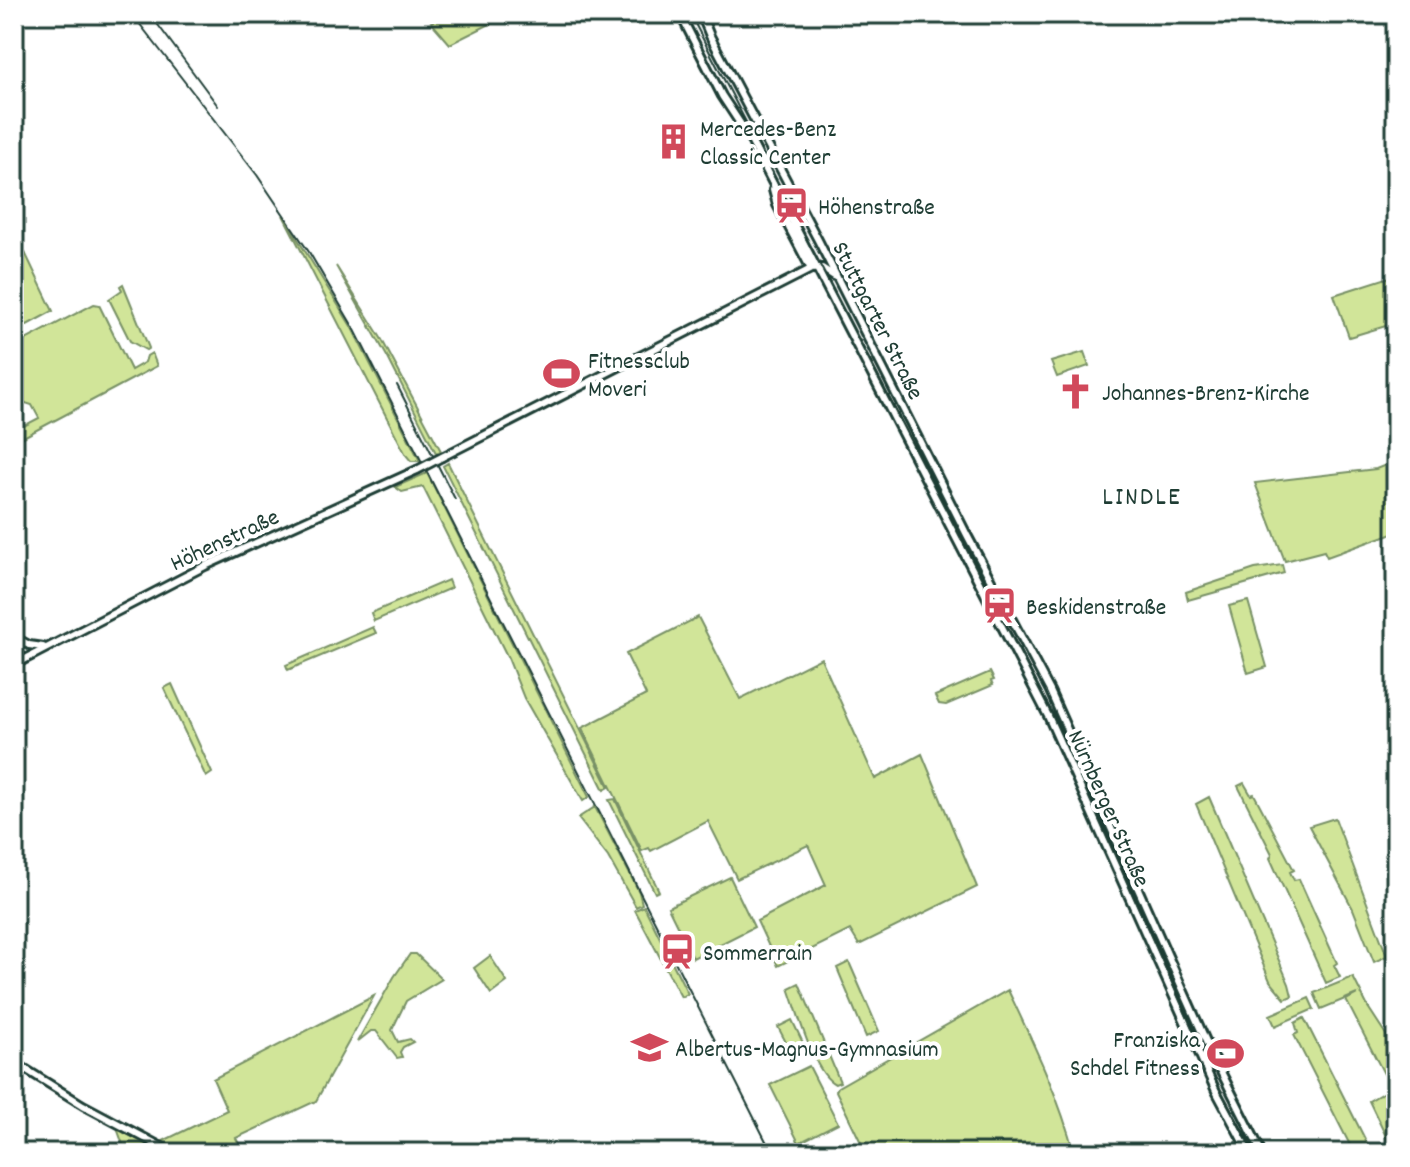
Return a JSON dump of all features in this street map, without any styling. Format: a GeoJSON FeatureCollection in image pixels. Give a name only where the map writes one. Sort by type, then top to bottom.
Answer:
{"type":"FeatureCollection","features":[{"type":"Feature","properties":{"kind":"main road","name":"Stuttgarter Straße"},"geometry":{"type":"LineString","coordinates":[[682,14],[722,96],[765,168],[813,268],[928,482]]}},
{"type":"Feature","properties":{"kind":"main road","name":"Stuttgarter Straße"},"geometry":{"type":"LineString","coordinates":[[700,14],[1025,642]]}},
{"type":"Feature","properties":{"kind":"main road"},"geometry":{"type":"LineString","coordinates":[[822,249],[813,268],[825,270],[837,278]]}},
{"type":"Feature","properties":{"kind":"main road","name":"Höhenstraße"},"geometry":{"type":"LineString","coordinates":[[14,665],[205,566],[417,470],[813,268]]}},
{"type":"Feature","properties":{"kind":"main road","name":"Nürnberger Straße"},"geometry":{"type":"LineString","coordinates":[[928,482],[1027,673],[1102,832],[1216,1091],[1249,1153]]}},
{"type":"Feature","properties":{"kind":"main road"},"geometry":{"type":"LineString","coordinates":[[16,640],[47,647]]}},
{"type":"Feature","properties":{"kind":"main road"},"geometry":{"type":"LineString","coordinates":[[16,640],[23,660]]}},
{"type":"Feature","properties":{"kind":"main road","name":"Nürnberger Straße"},"geometry":{"type":"LineString","coordinates":[[1025,642],[1044,678],[1209,1048],[1262,1153]]}},
{"type":"Feature","properties":{"kind":"main road"},"geometry":{"type":"LineString","coordinates":[[1018,656],[1027,663],[1035,662]]}},
{"type":"Feature","properties":{"kind":"main road"},"geometry":{"type":"LineString","coordinates":[[1027,673],[1034,672],[1044,678]]}},
{"type":"Feature","properties":{"kind":"main road"},"geometry":{"type":"LineString","coordinates":[[14,1062],[83,1105],[173,1153]]}},
{"type":"Feature","properties":{"kind":"green space"},"geometry":{"type":"Polygon","coordinates":[[[446,14],[493,14],[496,21],[450,44],[431,22],[446,14]]]}},
{"type":"Feature","properties":{"kind":"green space"},"geometry":{"type":"Polygon","coordinates":[[[283,215],[351,326],[420,461],[411,461],[406,455],[283,215]]]}},
{"type":"Feature","properties":{"kind":"green space"},"geometry":{"type":"Polygon","coordinates":[[[19,240],[53,311],[14,332],[14,243],[19,240]]]}},
{"type":"Feature","properties":{"kind":"green space"},"geometry":{"type":"Polygon","coordinates":[[[336,266],[381,338],[441,451],[436,453],[388,358],[336,266]]]}},
{"type":"Feature","properties":{"kind":"green space"},"geometry":{"type":"Polygon","coordinates":[[[1396,275],[1396,323],[1349,337],[1334,295],[1396,275]]]}},
{"type":"Feature","properties":{"kind":"green space"},"geometry":{"type":"Polygon","coordinates":[[[123,284],[149,348],[146,350],[130,341],[109,299],[122,290],[120,286],[123,284]]]}},
{"type":"Feature","properties":{"kind":"green space"},"geometry":{"type":"Polygon","coordinates":[[[94,304],[99,305],[131,370],[145,362],[152,353],[157,366],[14,442],[14,431],[39,418],[32,405],[19,401],[14,390],[14,346],[94,304]]]}},
{"type":"Feature","properties":{"kind":"green space"},"geometry":{"type":"Polygon","coordinates":[[[1084,352],[1089,366],[1057,377],[1051,362],[1084,352]]]}},
{"type":"Feature","properties":{"kind":"green space"},"geometry":{"type":"Polygon","coordinates":[[[1396,461],[1396,532],[1327,557],[1324,551],[1285,561],[1255,483],[1376,469],[1396,461]]]}},
{"type":"Feature","properties":{"kind":"green space"},"geometry":{"type":"Polygon","coordinates":[[[448,463],[609,787],[604,790],[443,466],[448,463]]]}},
{"type":"Feature","properties":{"kind":"green space"},"geometry":{"type":"Polygon","coordinates":[[[427,473],[589,797],[583,801],[524,698],[508,658],[423,487],[402,492],[395,487],[427,473]]]}},
{"type":"Feature","properties":{"kind":"green space"},"geometry":{"type":"Polygon","coordinates":[[[1282,565],[1284,573],[1188,600],[1186,592],[1255,569],[1282,565]]]}},
{"type":"Feature","properties":{"kind":"green space"},"geometry":{"type":"Polygon","coordinates":[[[448,580],[451,588],[374,621],[371,613],[448,580]]]}},
{"type":"Feature","properties":{"kind":"green space"},"geometry":{"type":"Polygon","coordinates":[[[1248,601],[1267,667],[1248,673],[1229,606],[1248,601]]]}},
{"type":"Feature","properties":{"kind":"green space"},"geometry":{"type":"Polygon","coordinates":[[[698,617],[740,699],[821,658],[875,779],[922,754],[977,887],[859,945],[850,930],[778,966],[757,921],[826,885],[808,845],[737,879],[708,821],[651,851],[649,848],[642,851],[582,728],[646,695],[626,654],[698,617]]]}},
{"type":"Feature","properties":{"kind":"green space"},"geometry":{"type":"Polygon","coordinates":[[[373,627],[376,633],[288,670],[286,665],[373,627]]]}},
{"type":"Feature","properties":{"kind":"green space"},"geometry":{"type":"Polygon","coordinates":[[[990,672],[993,685],[946,705],[939,704],[935,696],[990,672]]]}},
{"type":"Feature","properties":{"kind":"green space"},"geometry":{"type":"Polygon","coordinates":[[[172,684],[212,773],[206,777],[164,688],[172,684]]]}},
{"type":"Feature","properties":{"kind":"green space"},"geometry":{"type":"Polygon","coordinates":[[[1244,783],[1251,795],[1254,794],[1294,870],[1290,872],[1294,880],[1299,879],[1337,963],[1334,965],[1340,977],[1326,983],[1270,858],[1272,854],[1238,786],[1244,783]]]}},
{"type":"Feature","properties":{"kind":"green space"},"geometry":{"type":"Polygon","coordinates":[[[1209,797],[1289,984],[1292,996],[1285,999],[1270,981],[1196,804],[1209,797]]]}},
{"type":"Feature","properties":{"kind":"green space"},"geometry":{"type":"Polygon","coordinates":[[[615,799],[659,891],[655,893],[609,800],[615,799]]]}},
{"type":"Feature","properties":{"kind":"green space"},"geometry":{"type":"Polygon","coordinates":[[[595,807],[639,892],[642,904],[636,907],[608,857],[578,818],[595,807]]]}},
{"type":"Feature","properties":{"kind":"green space"},"geometry":{"type":"Polygon","coordinates":[[[1335,818],[1387,956],[1374,962],[1353,909],[1309,826],[1335,818]]]}},
{"type":"Feature","properties":{"kind":"green space"},"geometry":{"type":"Polygon","coordinates":[[[730,877],[754,927],[693,958],[668,907],[730,877]]]}},
{"type":"Feature","properties":{"kind":"green space"},"geometry":{"type":"Polygon","coordinates":[[[644,906],[688,994],[681,997],[635,910],[644,906]]]}},
{"type":"Feature","properties":{"kind":"green space"},"geometry":{"type":"Polygon","coordinates":[[[410,954],[416,954],[442,979],[406,1001],[392,1030],[398,1042],[410,1039],[413,1042],[403,1047],[400,1052],[402,1057],[397,1058],[376,1031],[371,1031],[357,1042],[410,954]]]}},
{"type":"Feature","properties":{"kind":"green space"},"geometry":{"type":"Polygon","coordinates":[[[490,956],[507,982],[491,994],[474,968],[490,956]]]}},
{"type":"Feature","properties":{"kind":"green space"},"geometry":{"type":"Polygon","coordinates":[[[849,962],[879,1031],[866,1037],[837,968],[849,962]]]}},
{"type":"Feature","properties":{"kind":"green space"},"geometry":{"type":"Polygon","coordinates":[[[1353,977],[1396,1050],[1396,1063],[1384,1074],[1346,1000],[1357,994],[1321,1009],[1314,993],[1353,977]]]}},
{"type":"Feature","properties":{"kind":"green space"},"geometry":{"type":"Polygon","coordinates":[[[799,983],[840,1082],[835,1084],[820,1068],[802,1026],[789,988],[799,983]]]}},
{"type":"Feature","properties":{"kind":"green space"},"geometry":{"type":"Polygon","coordinates":[[[1008,990],[1053,1090],[1074,1153],[914,1153],[911,1146],[899,1153],[866,1153],[836,1091],[838,1087],[1008,990]]]}},
{"type":"Feature","properties":{"kind":"green space"},"geometry":{"type":"Polygon","coordinates":[[[374,996],[316,1101],[236,1138],[243,1153],[182,1153],[159,1143],[227,1110],[213,1079],[374,996]]]}},
{"type":"Feature","properties":{"kind":"green space"},"geometry":{"type":"Polygon","coordinates":[[[1309,998],[1314,1009],[1275,1026],[1270,1015],[1309,998]]]}},
{"type":"Feature","properties":{"kind":"green space"},"geometry":{"type":"Polygon","coordinates":[[[1304,1018],[1372,1153],[1354,1153],[1294,1035],[1298,1033],[1295,1023],[1304,1018]]]}},
{"type":"Feature","properties":{"kind":"green space"},"geometry":{"type":"Polygon","coordinates":[[[792,1020],[805,1047],[792,1054],[778,1027],[792,1020]]]}},
{"type":"Feature","properties":{"kind":"green space"},"geometry":{"type":"Polygon","coordinates":[[[809,1066],[838,1123],[799,1143],[770,1085],[809,1066]]]}},
{"type":"Feature","properties":{"kind":"green space"},"geometry":{"type":"Polygon","coordinates":[[[1386,1091],[1390,1105],[1394,1153],[1369,1101],[1386,1091]]]}},
{"type":"Feature","properties":{"kind":"green space"},"geometry":{"type":"Polygon","coordinates":[[[119,1130],[165,1153],[126,1153],[119,1130]]]}},
{"type":"Feature","properties":{"kind":"tram line"},"geometry":{"type":"LineString","coordinates":[[690,14],[1051,711],[1218,1086],[1254,1153]]}},
{"type":"Feature","properties":{"kind":"railway"},"geometry":{"type":"LineString","coordinates":[[132,14],[257,175],[309,252],[355,330],[772,1153]]}},
{"type":"Feature","properties":{"kind":"railway"},"geometry":{"type":"LineString","coordinates":[[150,14],[218,106]]}},
{"type":"Feature","properties":{"kind":"railway"},"geometry":{"type":"LineString","coordinates":[[397,385],[455,499]]}},
{"type":"Feature","properties":{"kind":"place","name":"Mercedes-Benz Classic Center"},"geometry":{"type":"Point","coordinates":[674,142]}},
{"type":"Feature","properties":{"kind":"place","name":"Höhenstraße"},"geometry":{"type":"Point","coordinates":[792,206]}},
{"type":"Feature","properties":{"kind":"place","name":"Fitnessclub Moveri"},"geometry":{"type":"Point","coordinates":[562,374]}},
{"type":"Feature","properties":{"kind":"place","name":"Johannes-Brenz-Kirche"},"geometry":{"type":"Point","coordinates":[1076,392]}},
{"type":"Feature","properties":{"kind":"place","name":"Beskidenstraße"},"geometry":{"type":"Point","coordinates":[1000,606]}},
{"type":"Feature","properties":{"kind":"place","name":"Sommerrain"},"geometry":{"type":"Point","coordinates":[677,952]}},
{"type":"Feature","properties":{"kind":"place","name":"Albertus-Magnus-Gymnasium"},"geometry":{"type":"Point","coordinates":[649,1048]}},
{"type":"Feature","properties":{"kind":"place","name":"Franziska Schdel Fitness"},"geometry":{"type":"Point","coordinates":[1226,1053]}},
{"type":"Feature","properties":{"kind":"district","name":"LINDLE"},"geometry":{"type":"Point","coordinates":[1142,495]}}]}
